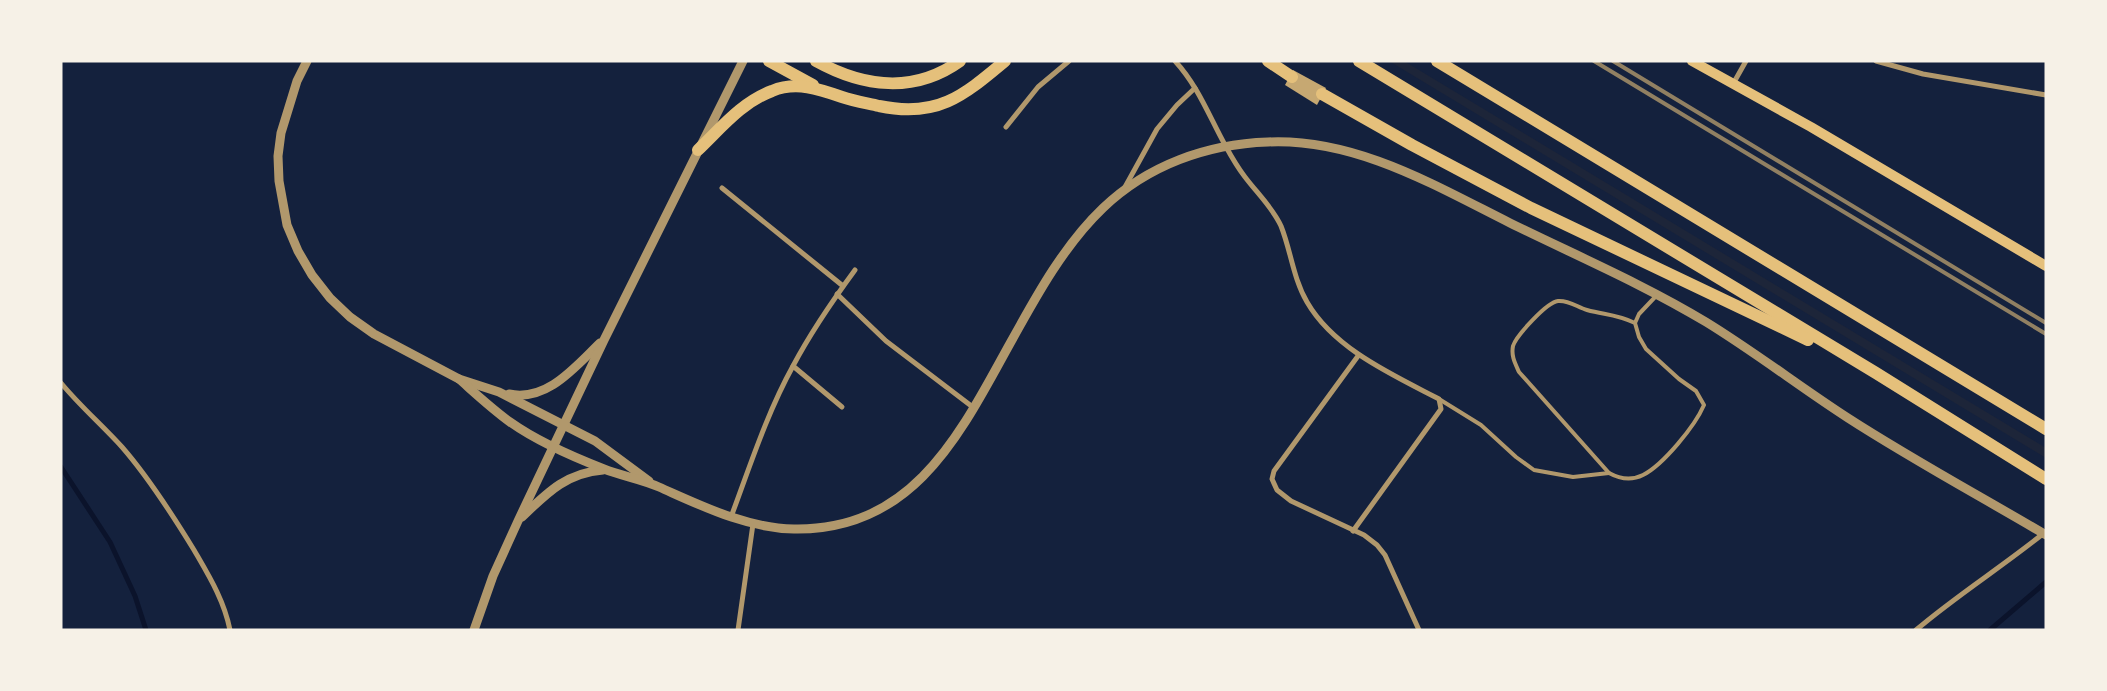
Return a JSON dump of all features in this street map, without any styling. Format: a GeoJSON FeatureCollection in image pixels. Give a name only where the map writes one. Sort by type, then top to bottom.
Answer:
{"type":"FeatureCollection","features":[{"type":"Feature","properties":{"kind":"highway"},"geometry":{"type":"LineString","coordinates":[[769,61],[824,90],[845,98],[890,108],[924,109],[944,103],[972,89],[1005,61]]}},
{"type":"Feature","properties":{"kind":"highway"},"geometry":{"type":"LineString","coordinates":[[816,61],[852,78],[872,83],[893,84],[925,78],[960,61]]}},
{"type":"Feature","properties":{"kind":"highway"},"geometry":{"type":"LineString","coordinates":[[1268,61],[1292,77]]}},
{"type":"Feature","properties":{"kind":"highway"},"geometry":{"type":"LineString","coordinates":[[1360,61],[1876,373],[2046,479]]}},
{"type":"Feature","properties":{"kind":"highway"},"geometry":{"type":"LineString","coordinates":[[1437,61],[2046,429]]}},
{"type":"Feature","properties":{"kind":"highway"},"geometry":{"type":"LineString","coordinates":[[698,150],[739,110],[764,94],[793,86],[824,90]]}},
{"type":"Feature","properties":{"kind":"highway"},"geometry":{"type":"LineString","coordinates":[[1322,94],[1412,145],[1531,208],[1876,373]]}},
{"type":"Feature","properties":{"kind":"main road"},"geometry":{"type":"LineString","coordinates":[[1692,61],[1810,127],[2046,266]]}},
{"type":"Feature","properties":{"kind":"street"},"geometry":{"type":"LineString","coordinates":[[306,61],[281,133],[278,156],[283,205],[287,225],[298,251],[312,275],[330,298],[350,317],[374,334],[459,379],[499,392],[524,396],[544,390],[570,372],[604,340]]}},
{"type":"Feature","properties":{"kind":"street"},"geometry":{"type":"LineString","coordinates":[[474,630],[493,576],[553,446],[743,61]]}},
{"type":"Feature","properties":{"kind":"street"},"geometry":{"type":"LineString","coordinates":[[1006,126],[1038,88],[1069,61]]}},
{"type":"Feature","properties":{"kind":"street"},"geometry":{"type":"LineString","coordinates":[[1175,61],[1187,74],[1225,146],[1281,226],[1289,258],[1307,302],[1325,325],[1358,356],[1439,399],[1441,409],[1353,531]]}},
{"type":"Feature","properties":{"kind":"street"},"geometry":{"type":"LineString","coordinates":[[1733,84],[1746,61]]}},
{"type":"Feature","properties":{"kind":"street"},"geometry":{"type":"LineString","coordinates":[[1876,61],[1923,74],[2046,96]]}},
{"type":"Feature","properties":{"kind":"street"},"geometry":{"type":"LineString","coordinates":[[1122,192],[1157,129],[1177,105],[1195,88]]}},
{"type":"Feature","properties":{"kind":"street"},"geometry":{"type":"LineString","coordinates":[[459,379],[513,425],[605,470],[653,484],[731,518],[754,524],[794,529],[838,525],[880,510],[915,486],[929,473],[975,408],[1052,271],[1087,225],[1122,192],[1174,161],[1209,149],[1225,146],[1273,142],[1297,143],[1350,152],[1382,162],[1430,183],[1658,295],[1707,323],[1909,457],[2045,534],[1947,603],[1916,630]]}},
{"type":"Feature","properties":{"kind":"street"},"geometry":{"type":"LineString","coordinates":[[722,188],[843,286]]}},
{"type":"Feature","properties":{"kind":"street"},"geometry":{"type":"LineString","coordinates":[[731,518],[760,437],[793,366],[837,294],[856,270]]}},
{"type":"Feature","properties":{"kind":"street"},"geometry":{"type":"LineString","coordinates":[[837,294],[886,341],[975,408]]}},
{"type":"Feature","properties":{"kind":"street"},"geometry":{"type":"LineString","coordinates":[[1358,356],[1274,471],[1272,480],[1277,490],[1291,501],[1364,535],[1385,555],[1419,630]]}},
{"type":"Feature","properties":{"kind":"street"},"geometry":{"type":"LineString","coordinates":[[793,366],[842,408]]}},
{"type":"Feature","properties":{"kind":"street"},"geometry":{"type":"LineString","coordinates":[[61,383],[140,469],[184,535],[216,588],[227,614],[230,630]]}},
{"type":"Feature","properties":{"kind":"street"},"geometry":{"type":"LineString","coordinates":[[499,392],[595,441],[653,484]]}},
{"type":"Feature","properties":{"kind":"street"},"geometry":{"type":"LineString","coordinates":[[518,521],[548,492],[574,475],[588,471],[605,470]]}},
{"type":"Feature","properties":{"kind":"street"},"geometry":{"type":"LineString","coordinates":[[738,630],[754,524]]}},
{"type":"Feature","properties":{"kind":"lane"},"geometry":{"type":"LineString","coordinates":[[1635,323],[1620,316],[1586,310],[1572,303],[1558,301],[1548,304],[1514,345],[1513,359],[1519,372],[1609,473],[1619,478],[1642,476],[1653,468],[1698,420],[1704,405],[1696,391],[1646,349],[1639,336],[1635,323],[1639,314],[1658,295]]}},
{"type":"Feature","properties":{"kind":"lane"},"geometry":{"type":"LineString","coordinates":[[1439,399],[1480,425],[1516,457],[1534,470],[1573,477],[1609,473]]}},
{"type":"Feature","properties":{"kind":"shaded area"},"geometry":{"type":"Polygon","coordinates":[[[1389,61],[1404,61],[2046,448],[2046,458],[1389,61]]]}},
{"type":"Feature","properties":{"kind":"building"},"geometry":{"type":"Polygon","coordinates":[[[1293,70],[1326,88],[1317,105],[1285,85],[1293,70]]]}},
{"type":"Feature","properties":{"kind":"waterway"},"geometry":{"type":"LineString","coordinates":[[61,467],[110,542],[135,596],[146,630]]}},
{"type":"Feature","properties":{"kind":"waterway"},"geometry":{"type":"LineString","coordinates":[[1990,630],[2046,582]]}},
{"type":"Feature","properties":{"kind":"railway"},"geometry":{"type":"LineString","coordinates":[[1594,61],[2046,334]]}},
{"type":"Feature","properties":{"kind":"railway"},"geometry":{"type":"LineString","coordinates":[[1613,61],[2046,323]]}}]}
